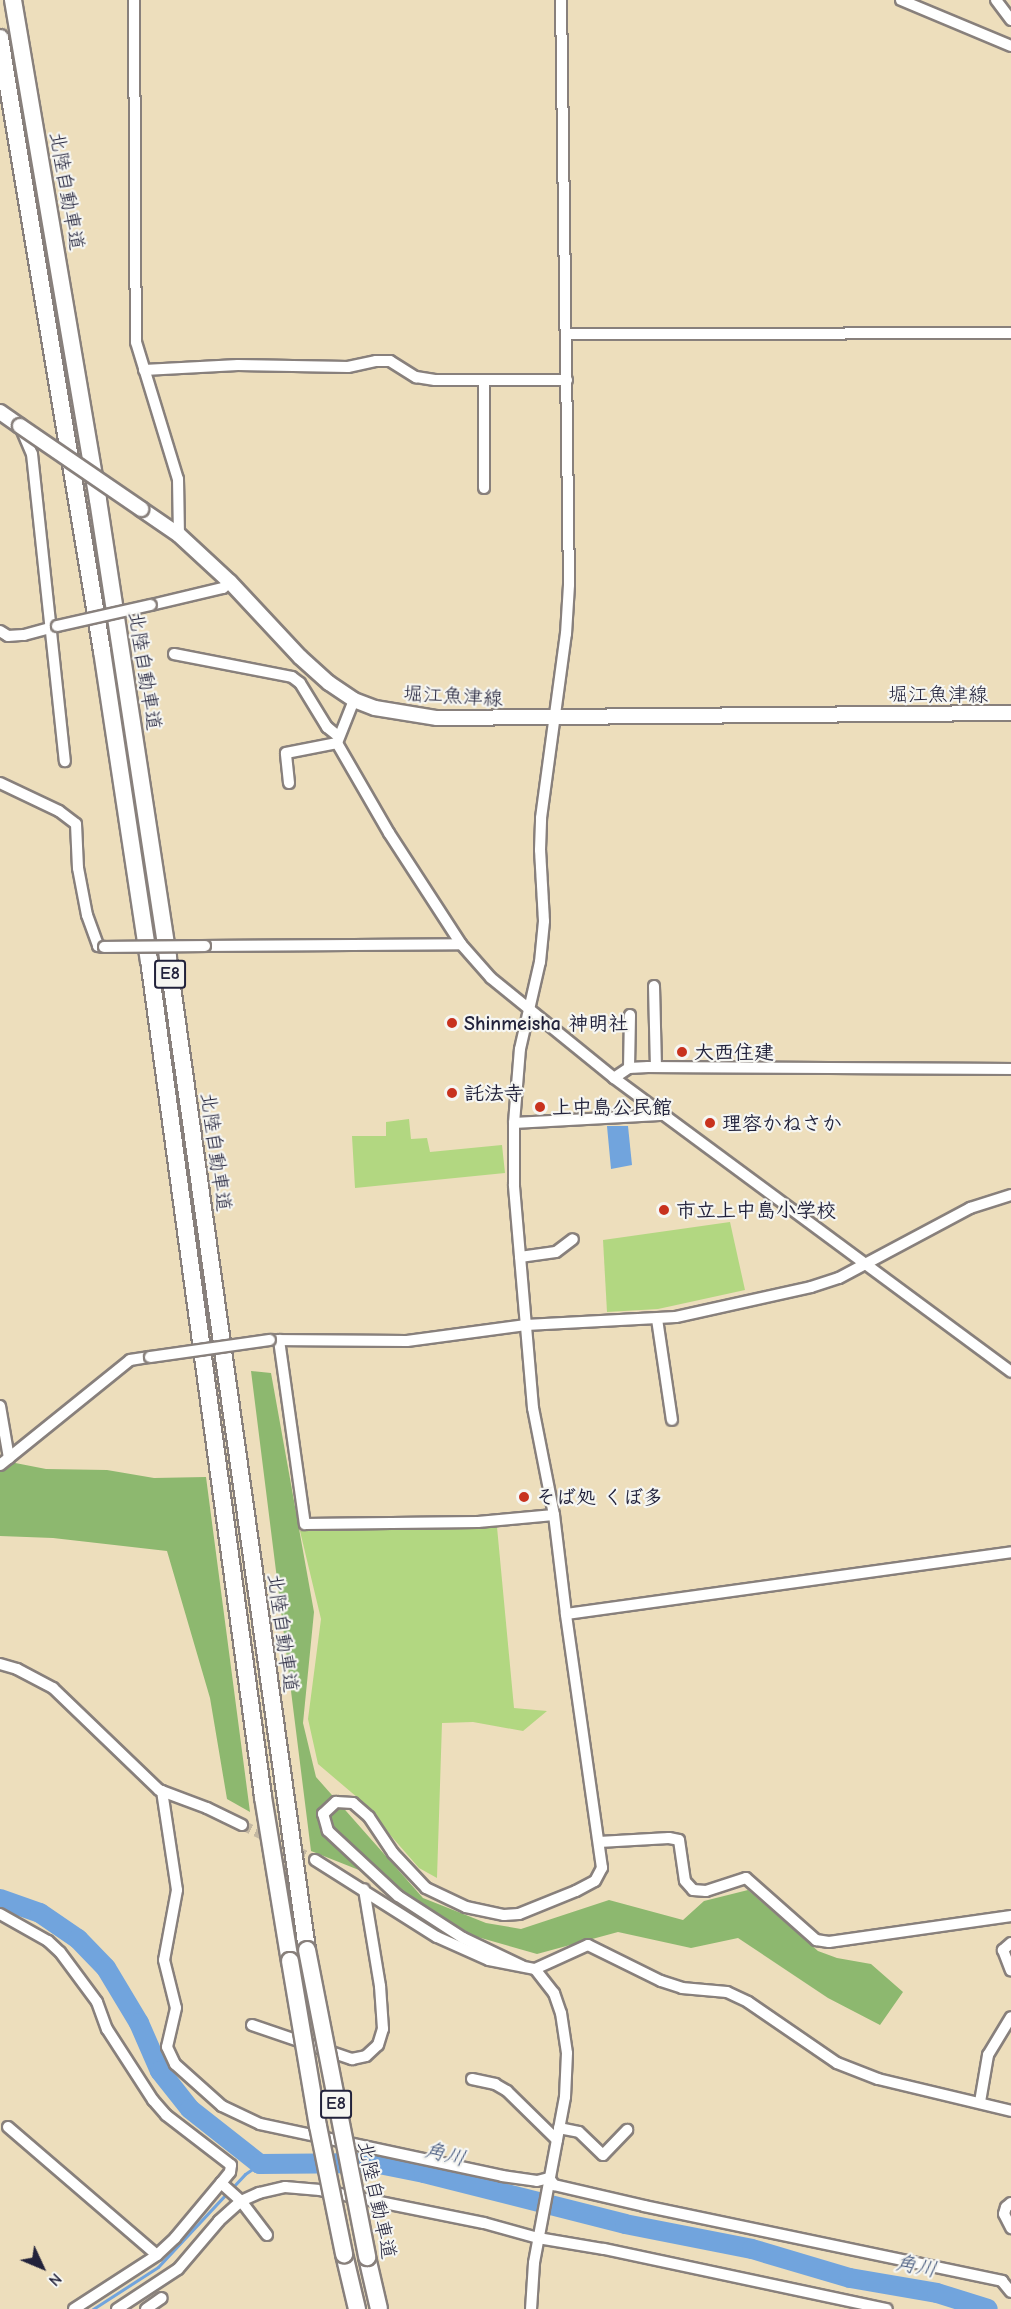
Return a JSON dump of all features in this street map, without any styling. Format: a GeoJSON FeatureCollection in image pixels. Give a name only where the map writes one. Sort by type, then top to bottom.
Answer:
{"type":"FeatureCollection","features":[{"type":"Feature","properties":{"kind":"highway","name":"北陸自動車道"},"geometry":{"type":"LineString","coordinates":[[13,0],[96,489],[164,934],[307,1950],[356,2211],[379,2309]]}},
{"type":"Feature","properties":{"kind":"highway","name":"北陸自動車道"},"geometry":{"type":"LineString","coordinates":[[0,38],[102,651],[163,1066],[263,1797],[318,2126],[357,2309]]}},
{"type":"Feature","properties":{"kind":"main road","name":"堀江魚津線"},"geometry":{"type":"LineString","coordinates":[[0,412],[179,536],[230,582],[300,657],[329,683],[354,700],[375,708],[416,716],[555,718],[1011,713]]}},
{"type":"Feature","properties":{"kind":"street"},"geometry":{"type":"LineString","coordinates":[[134,0],[136,342],[178,479],[179,536]]}},
{"type":"Feature","properties":{"kind":"street"},"geometry":{"type":"LineString","coordinates":[[522,1966],[463,1938],[398,1896],[328,1831],[323,1814],[336,1802],[353,1803],[369,1817],[393,1853],[426,1888],[466,1907],[504,1915],[519,1914],[595,1881],[602,1868],[554,1515],[534,1408],[514,1185],[514,1124],[520,1049],[540,962],[544,921],[540,850],[542,818],[566,634],[569,585],[561,0]]}},
{"type":"Feature","properties":{"kind":"street"},"geometry":{"type":"LineString","coordinates":[[901,0],[1011,46]]}},
{"type":"Feature","properties":{"kind":"street"},"geometry":{"type":"LineString","coordinates":[[996,0],[1011,20]]}},
{"type":"Feature","properties":{"kind":"street"},"geometry":{"type":"LineString","coordinates":[[566,334],[1011,333]]}},
{"type":"Feature","properties":{"kind":"street"},"geometry":{"type":"LineString","coordinates":[[144,370],[238,364],[348,367],[390,361],[416,377],[435,380],[567,380]]}},
{"type":"Feature","properties":{"kind":"street"},"geometry":{"type":"LineString","coordinates":[[484,380],[484,488]]}},
{"type":"Feature","properties":{"kind":"street"},"geometry":{"type":"LineString","coordinates":[[20,426],[32,454],[54,628],[65,761]]}},
{"type":"Feature","properties":{"kind":"street"},"geometry":{"type":"LineString","coordinates":[[0,632],[8,636],[24,635],[223,588],[230,582]]}},
{"type":"Feature","properties":{"kind":"street"},"geometry":{"type":"LineString","coordinates":[[174,654],[292,676],[300,683],[337,740],[389,833],[461,944],[491,978],[614,1078],[1011,1372]]}},
{"type":"Feature","properties":{"kind":"street"},"geometry":{"type":"LineString","coordinates":[[337,740],[354,700]]}},
{"type":"Feature","properties":{"kind":"street"},"geometry":{"type":"LineString","coordinates":[[289,783],[286,753],[337,740]]}},
{"type":"Feature","properties":{"kind":"street"},"geometry":{"type":"LineString","coordinates":[[0,783],[59,811],[76,824],[78,868],[87,915],[98,946],[461,944]]}},
{"type":"Feature","properties":{"kind":"street"},"geometry":{"type":"LineString","coordinates":[[654,986],[656,1067]]}},
{"type":"Feature","properties":{"kind":"street"},"geometry":{"type":"LineString","coordinates":[[629,1068],[630,1015]]}},
{"type":"Feature","properties":{"kind":"street"},"geometry":{"type":"LineString","coordinates":[[614,1078],[629,1068],[656,1067],[1011,1069]]}},
{"type":"Feature","properties":{"kind":"street"},"geometry":{"type":"LineString","coordinates":[[514,1124],[664,1114]]}},
{"type":"Feature","properties":{"kind":"street"},"geometry":{"type":"LineString","coordinates":[[4,1461],[130,1360],[275,1340],[407,1341],[526,1325],[657,1319],[811,1287],[839,1278],[970,1208],[1011,1195]]}},
{"type":"Feature","properties":{"kind":"street"},"geometry":{"type":"LineString","coordinates":[[520,1257],[556,1252],[573,1239]]}},
{"type":"Feature","properties":{"kind":"street"},"geometry":{"type":"LineString","coordinates":[[657,1319],[672,1420]]}},
{"type":"Feature","properties":{"kind":"street"},"geometry":{"type":"LineString","coordinates":[[275,1340],[305,1524],[478,1522],[554,1515]]}},
{"type":"Feature","properties":{"kind":"street"},"geometry":{"type":"LineString","coordinates":[[0,1406],[4,1461]]}},
{"type":"Feature","properties":{"kind":"street"},"geometry":{"type":"LineString","coordinates":[[566,1614],[1011,1552]]}},
{"type":"Feature","properties":{"kind":"street"},"geometry":{"type":"LineString","coordinates":[[0,1664],[17,1669],[53,1688],[162,1791],[207,1808],[242,1825]]}},
{"type":"Feature","properties":{"kind":"street"},"geometry":{"type":"LineString","coordinates":[[162,1791],[177,1890],[164,1960],[177,2008],[167,2047],[175,2064],[222,2106],[260,2124],[502,2176],[537,2181],[549,2179]]}},
{"type":"Feature","properties":{"kind":"street"},"geometry":{"type":"LineString","coordinates":[[599,1842],[669,1838],[679,1840],[685,1881],[693,1890],[706,1891],[746,1878],[816,1940],[829,1942],[1011,1916]]}},
{"type":"Feature","properties":{"kind":"street"},"geometry":{"type":"LineString","coordinates":[[315,1860],[437,1937],[489,1960],[535,1969],[588,1945],[661,1981],[682,1988],[727,1992],[748,2002],[837,2063],[878,2079],[1011,2111]]}},
{"type":"Feature","properties":{"kind":"street"},"geometry":{"type":"LineString","coordinates":[[252,2025],[352,2059],[366,2056],[378,2045],[383,2029],[380,1986],[364,1889]]}},
{"type":"Feature","properties":{"kind":"street"},"geometry":{"type":"LineString","coordinates":[[0,1914],[48,1941],[60,1952],[97,2002],[107,2029],[153,2100],[166,2115],[231,2165],[230,2172],[222,2183],[175,2238],[157,2255],[74,2309]]}},
{"type":"Feature","properties":{"kind":"street"},"geometry":{"type":"LineString","coordinates":[[1011,1943],[1004,1950],[1011,1971]]}},
{"type":"Feature","properties":{"kind":"street"},"geometry":{"type":"LineString","coordinates":[[531,2309],[538,2237],[565,2097],[567,2053],[561,2013],[554,1993],[535,1969]]}},
{"type":"Feature","properties":{"kind":"street"},"geometry":{"type":"LineString","coordinates":[[980,2103],[988,2055],[1011,2017]]}},
{"type":"Feature","properties":{"kind":"street"},"geometry":{"type":"LineString","coordinates":[[472,2079],[495,2084],[507,2091],[557,2140]]}},
{"type":"Feature","properties":{"kind":"street"},"geometry":{"type":"LineString","coordinates":[[9,2127],[157,2255]]}},
{"type":"Feature","properties":{"kind":"street"},"geometry":{"type":"LineString","coordinates":[[559,2128],[579,2132],[603,2155],[627,2130]]}},
{"type":"Feature","properties":{"kind":"street"},"geometry":{"type":"LineString","coordinates":[[549,2179],[554,2185],[644,2206],[1002,2280],[1011,2292]]}},
{"type":"Feature","properties":{"kind":"street"},"geometry":{"type":"LineString","coordinates":[[222,2183],[241,2201],[267,2235]]}},
{"type":"Feature","properties":{"kind":"street"},"geometry":{"type":"LineString","coordinates":[[117,2309],[177,2269],[219,2221],[241,2201],[260,2193],[285,2187],[320,2190],[484,2223],[538,2237],[887,2309]]}},
{"type":"Feature","properties":{"kind":"street"},"geometry":{"type":"LineString","coordinates":[[1011,2203],[1006,2207],[1004,2214],[1011,2228]]}},
{"type":"Feature","properties":{"kind":"street"},"geometry":{"type":"LineString","coordinates":[[146,2309],[162,2298]]}},
{"type":"Feature","properties":{"kind":"green space"},"geometry":{"type":"Polygon","coordinates":[[[409,1119],[411,1139],[427,1138],[430,1152],[502,1145],[505,1173],[355,1188],[352,1136],[386,1136],[386,1122],[409,1119]]]}},
{"type":"Feature","properties":{"kind":"green space"},"geometry":{"type":"Polygon","coordinates":[[[730,1222],[745,1290],[658,1309],[607,1312],[603,1240],[730,1222]]]}},
{"type":"Feature","properties":{"kind":"green space"},"geometry":{"type":"Polygon","coordinates":[[[251,1371],[271,1373],[314,1612],[303,1723],[316,1777],[423,1898],[486,1923],[521,1929],[609,1900],[683,1920],[704,1901],[748,1890],[818,1951],[837,1958],[871,1964],[903,1992],[880,2025],[828,1998],[738,1938],[691,1948],[618,1932],[537,1954],[474,1936],[364,1872],[311,1851],[251,1371]]]}},
{"type":"Feature","properties":{"kind":"green space"},"geometry":{"type":"Polygon","coordinates":[[[0,1460],[46,1469],[107,1470],[154,1478],[206,1477],[250,1812],[227,1799],[210,1698],[167,1551],[53,1538],[0,1536],[0,1460]]]}},
{"type":"Feature","properties":{"kind":"green space"},"geometry":{"type":"Polygon","coordinates":[[[497,1527],[514,1708],[547,1711],[523,1731],[473,1722],[442,1723],[437,1878],[419,1868],[358,1798],[318,1764],[308,1719],[321,1619],[300,1531],[497,1527]]]}},
{"type":"Feature","properties":{"kind":"water"},"geometry":{"type":"Polygon","coordinates":[[[607,1126],[628,1126],[632,1165],[611,1169],[607,1126]]]}},
{"type":"Feature","properties":{"kind":"waterway","name":"角川"},"geometry":{"type":"LineString","coordinates":[[0,1899],[40,1913],[78,1939],[106,1968],[139,2023],[160,2071],[190,2109],[260,2164],[374,2163],[424,2173],[625,2224],[752,2249],[850,2278],[937,2293],[988,2309]]}},
{"type":"Feature","properties":{"kind":"waterway"},"geometry":{"type":"LineString","coordinates":[[232,2188],[245,2174],[260,2164]]}},
{"type":"Feature","properties":{"kind":"waterway"},"geometry":{"type":"LineString","coordinates":[[93,2309],[158,2267],[227,2193]]}},
{"type":"Feature","properties":{"kind":"tunnel"},"geometry":{"type":"LineString","coordinates":[[242,1825],[315,1860]]}},
{"type":"Feature","properties":{"kind":"place","name":"Shinmeisha 神明社"},"geometry":{"type":"Point","coordinates":[452,1023]}},
{"type":"Feature","properties":{"kind":"place","name":"大西住建"},"geometry":{"type":"Point","coordinates":[682,1052]}},
{"type":"Feature","properties":{"kind":"place","name":"託法寺"},"geometry":{"type":"Point","coordinates":[452,1093]}},
{"type":"Feature","properties":{"kind":"place","name":"上中島公民館"},"geometry":{"type":"Point","coordinates":[540,1107]}},
{"type":"Feature","properties":{"kind":"place","name":"理容かねさか"},"geometry":{"type":"Point","coordinates":[710,1123]}},
{"type":"Feature","properties":{"kind":"place","name":"市立上中島小学校"},"geometry":{"type":"Point","coordinates":[664,1210]}},
{"type":"Feature","properties":{"kind":"place","name":"そば処 くぼ多"},"geometry":{"type":"Point","coordinates":[524,1497]}}]}
